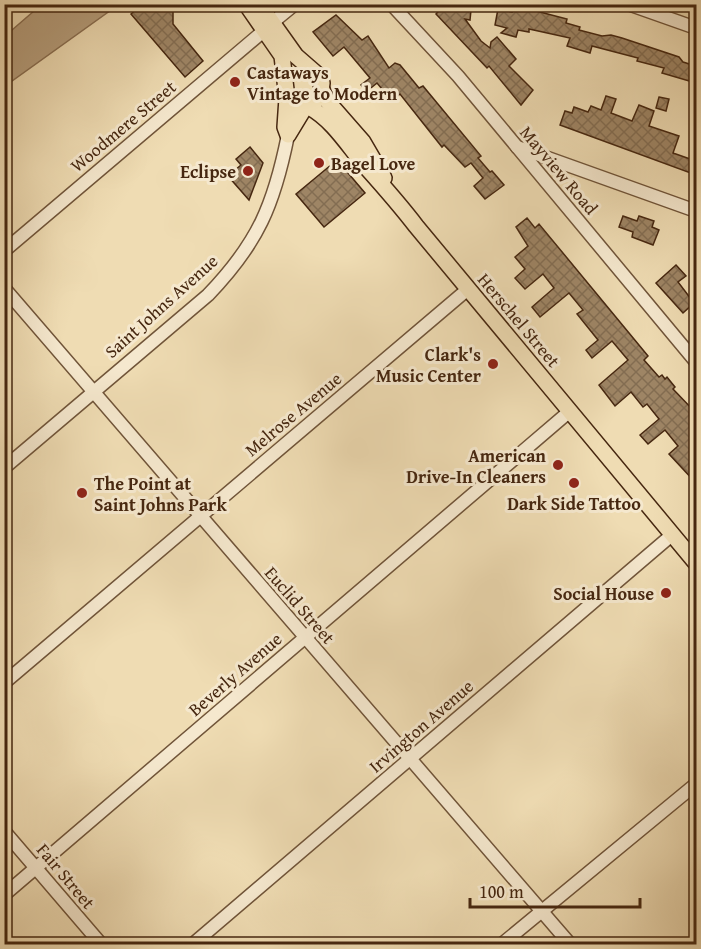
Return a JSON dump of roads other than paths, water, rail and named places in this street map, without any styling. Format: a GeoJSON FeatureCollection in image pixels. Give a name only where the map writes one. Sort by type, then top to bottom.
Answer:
{"type":"FeatureCollection","features":[{"type":"Feature","properties":{"kind":"main road"},"geometry":{"type":"LineString","coordinates":[[246,4],[308,67],[320,76],[322,90],[328,102],[363,142],[389,189]]}},
{"type":"Feature","properties":{"kind":"main road"},"geometry":{"type":"LineString","coordinates":[[259,4],[282,56],[287,98]]}},
{"type":"Feature","properties":{"kind":"main road"},"geometry":{"type":"LineString","coordinates":[[286,78],[299,68],[308,67]]}},
{"type":"Feature","properties":{"kind":"main road"},"geometry":{"type":"LineString","coordinates":[[307,107],[320,97],[322,90]]}},
{"type":"Feature","properties":{"kind":"main road","name":"Herschel Street"},"geometry":{"type":"LineString","coordinates":[[287,98],[307,107],[333,125],[367,168],[389,189],[468,289],[696,563]]}},
{"type":"Feature","properties":{"kind":"main road","name":"Saint Johns Avenue"},"geometry":{"type":"LineString","coordinates":[[287,98],[285,127],[288,135],[292,133],[307,107]]}},
{"type":"Feature","properties":{"kind":"street","name":"Woodmere Street"},"geometry":{"type":"LineString","coordinates":[[4,251],[295,4]]}},
{"type":"Feature","properties":{"kind":"street","name":"Mayview Road"},"geometry":{"type":"LineString","coordinates":[[391,4],[458,76],[696,362]]}},
{"type":"Feature","properties":{"kind":"street"},"geometry":{"type":"LineString","coordinates":[[628,4],[696,28]]}},
{"type":"Feature","properties":{"kind":"street","name":"Saint Johns Avenue"},"geometry":{"type":"LineString","coordinates":[[4,468],[208,295],[229,272],[267,215],[275,194],[288,135]]}},
{"type":"Feature","properties":{"kind":"street"},"geometry":{"type":"LineString","coordinates":[[516,147],[696,211]]}},
{"type":"Feature","properties":{"kind":"street","name":"Euclid Street"},"geometry":{"type":"LineString","coordinates":[[4,288],[570,945]]}},
{"type":"Feature","properties":{"kind":"street","name":"Melrose Avenue"},"geometry":{"type":"LineString","coordinates":[[4,683],[468,289]]}},
{"type":"Feature","properties":{"kind":"street","name":"Beverly Avenue"},"geometry":{"type":"LineString","coordinates":[[4,895],[570,411]]}},
{"type":"Feature","properties":{"kind":"street","name":"Irvington Avenue"},"geometry":{"type":"LineString","coordinates":[[193,945],[672,534]]}},
{"type":"Feature","properties":{"kind":"street"},"geometry":{"type":"LineString","coordinates":[[502,945],[696,784]]}},
{"type":"Feature","properties":{"kind":"street","name":"Fair Street"},"geometry":{"type":"LineString","coordinates":[[4,831],[101,945]]}},
{"type":"Feature","properties":{"kind":"place","name":"Castaways Vintage to Modern"},"geometry":{"type":"Point","coordinates":[235,82]}},
{"type":"Feature","properties":{"kind":"place","name":"Bagel Love"},"geometry":{"type":"Point","coordinates":[319,163]}},
{"type":"Feature","properties":{"kind":"place","name":"Eclipse"},"geometry":{"type":"Point","coordinates":[248,171]}},
{"type":"Feature","properties":{"kind":"place","name":"Clark's Music Center"},"geometry":{"type":"Point","coordinates":[493,364]}},
{"type":"Feature","properties":{"kind":"place","name":"American Drive-In Cleaners"},"geometry":{"type":"Point","coordinates":[558,465]}},
{"type":"Feature","properties":{"kind":"place","name":"Dark Side Tattoo"},"geometry":{"type":"Point","coordinates":[574,483]}},
{"type":"Feature","properties":{"kind":"place","name":"The Point at Saint Johns Park"},"geometry":{"type":"Point","coordinates":[82,493]}},
{"type":"Feature","properties":{"kind":"place","name":"Social House"},"geometry":{"type":"Point","coordinates":[666,593]}}]}
